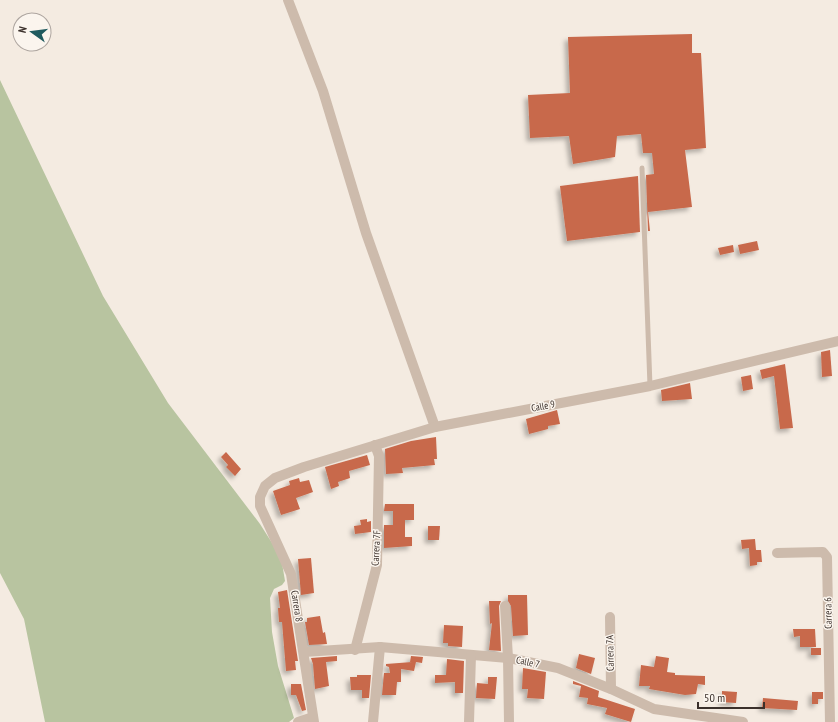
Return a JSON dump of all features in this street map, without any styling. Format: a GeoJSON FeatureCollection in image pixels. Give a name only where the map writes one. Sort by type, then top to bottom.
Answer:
{"type":"FeatureCollection","features":[{"type":"Feature","properties":{"kind":"street"},"geometry":{"type":"LineString","coordinates":[[288,0],[323,91],[366,233],[435,427]]}},
{"type":"Feature","properties":{"kind":"street","name":"Calle 9"},"geometry":{"type":"LineString","coordinates":[[260,497],[265,486],[275,478],[304,467],[435,427],[650,386],[838,341]]}},
{"type":"Feature","properties":{"kind":"street","name":"Carrera 7F"},"geometry":{"type":"LineString","coordinates":[[355,650],[377,566],[379,456],[375,445]]}},
{"type":"Feature","properties":{"kind":"street","name":"Carrera 8"},"geometry":{"type":"LineString","coordinates":[[260,497],[260,506],[291,574],[313,719]]}},
{"type":"Feature","properties":{"kind":"street","name":"Carrera 6"},"geometry":{"type":"LineString","coordinates":[[777,553],[823,552],[828,557],[830,722]]}},
{"type":"Feature","properties":{"kind":"street"},"geometry":{"type":"LineString","coordinates":[[504,606],[508,658],[509,722]]}},
{"type":"Feature","properties":{"kind":"street","name":"Carrera 7A"},"geometry":{"type":"LineString","coordinates":[[610,616],[611,688]]}},
{"type":"Feature","properties":{"kind":"street"},"geometry":{"type":"LineString","coordinates":[[373,722],[380,647]]}},
{"type":"Feature","properties":{"kind":"street","name":"Calle 7"},"geometry":{"type":"LineString","coordinates":[[304,652],[355,650],[380,647],[508,658],[558,668],[611,688],[654,709],[684,718],[744,722]]}},
{"type":"Feature","properties":{"kind":"street"},"geometry":{"type":"LineString","coordinates":[[469,722],[471,655]]}},
{"type":"Feature","properties":{"kind":"street"},"geometry":{"type":"LineString","coordinates":[[298,722],[313,719]]}},
{"type":"Feature","properties":{"kind":"lane"},"geometry":{"type":"LineString","coordinates":[[642,168],[650,386]]}},
{"type":"Feature","properties":{"kind":"green space"},"geometry":{"type":"Polygon","coordinates":[[[0,80],[103,296],[168,403],[260,524],[281,557],[285,581],[282,585],[274,589],[270,598],[272,632],[278,666],[294,718],[289,722],[45,722],[24,619],[0,573],[0,80]]]}},
{"type":"Feature","properties":{"kind":"building"},"geometry":{"type":"Polygon","coordinates":[[[692,34],[692,53],[701,53],[706,148],[685,150],[692,207],[648,212],[650,231],[648,231],[646,175],[654,174],[652,153],[643,153],[641,134],[617,136],[615,157],[573,164],[569,136],[530,138],[528,95],[570,93],[568,37],[692,34]]]}},
{"type":"Feature","properties":{"kind":"building"},"geometry":{"type":"Polygon","coordinates":[[[638,176],[640,232],[567,241],[560,186],[638,176]]]}},
{"type":"Feature","properties":{"kind":"building"},"geometry":{"type":"Polygon","coordinates":[[[757,241],[759,250],[740,254],[738,245],[757,241]]]}},
{"type":"Feature","properties":{"kind":"building"},"geometry":{"type":"Polygon","coordinates":[[[733,245],[734,252],[720,255],[718,248],[733,245]]]}},
{"type":"Feature","properties":{"kind":"building"},"geometry":{"type":"Polygon","coordinates":[[[830,350],[832,376],[822,377],[821,352],[830,350]]]}},
{"type":"Feature","properties":{"kind":"building"},"geometry":{"type":"Polygon","coordinates":[[[785,364],[793,428],[780,429],[774,376],[762,379],[760,370],[785,364]]]}},
{"type":"Feature","properties":{"kind":"building"},"geometry":{"type":"Polygon","coordinates":[[[751,375],[753,389],[743,391],[741,377],[751,375]]]}},
{"type":"Feature","properties":{"kind":"building"},"geometry":{"type":"Polygon","coordinates":[[[690,383],[692,399],[662,401],[661,390],[690,383]]]}},
{"type":"Feature","properties":{"kind":"building"},"geometry":{"type":"Polygon","coordinates":[[[557,410],[560,424],[548,426],[548,429],[529,434],[526,419],[557,410]]]}},
{"type":"Feature","properties":{"kind":"building"},"geometry":{"type":"Polygon","coordinates":[[[436,437],[437,459],[434,459],[435,465],[402,468],[403,473],[386,474],[385,449],[411,441],[436,437]]]}},
{"type":"Feature","properties":{"kind":"building"},"geometry":{"type":"Polygon","coordinates":[[[226,452],[241,469],[235,476],[226,467],[228,465],[221,457],[226,452]]]}},
{"type":"Feature","properties":{"kind":"building"},"geometry":{"type":"Polygon","coordinates":[[[367,455],[370,465],[349,471],[350,478],[338,482],[339,486],[331,489],[325,467],[367,455]]]}},
{"type":"Feature","properties":{"kind":"building"},"geometry":{"type":"Polygon","coordinates":[[[299,478],[300,482],[309,480],[313,492],[296,498],[300,509],[281,515],[273,491],[290,485],[289,481],[299,478]]]}},
{"type":"Feature","properties":{"kind":"building"},"geometry":{"type":"Polygon","coordinates":[[[385,504],[414,504],[414,520],[405,520],[405,537],[412,537],[412,546],[384,548],[384,525],[393,525],[393,511],[384,511],[385,504]]]}},
{"type":"Feature","properties":{"kind":"building"},"geometry":{"type":"Polygon","coordinates":[[[367,519],[367,522],[371,521],[371,532],[355,534],[354,526],[361,525],[360,520],[367,519]]]}},
{"type":"Feature","properties":{"kind":"building"},"geometry":{"type":"Polygon","coordinates":[[[428,526],[440,526],[439,540],[428,540],[428,526]]]}},
{"type":"Feature","properties":{"kind":"building"},"geometry":{"type":"Polygon","coordinates":[[[755,539],[756,550],[761,550],[762,562],[757,562],[757,565],[750,566],[749,548],[742,549],[741,540],[755,539]]]}},
{"type":"Feature","properties":{"kind":"building"},"geometry":{"type":"Polygon","coordinates":[[[311,558],[314,593],[301,595],[298,559],[311,558]]]}},
{"type":"Feature","properties":{"kind":"building"},"geometry":{"type":"Polygon","coordinates":[[[287,590],[298,661],[295,661],[296,670],[286,671],[282,622],[279,622],[278,608],[280,608],[278,592],[287,590]]]}},
{"type":"Feature","properties":{"kind":"building"},"geometry":{"type":"Polygon","coordinates":[[[508,595],[527,595],[528,635],[513,636],[511,606],[508,601],[508,595]]]}},
{"type":"Feature","properties":{"kind":"building"},"geometry":{"type":"Polygon","coordinates":[[[489,601],[501,601],[499,606],[501,651],[489,650],[492,623],[490,624],[489,601]]]}},
{"type":"Feature","properties":{"kind":"building"},"geometry":{"type":"Polygon","coordinates":[[[320,616],[323,633],[325,632],[327,644],[309,645],[305,622],[307,622],[307,618],[320,616]]]}},
{"type":"Feature","properties":{"kind":"building"},"geometry":{"type":"Polygon","coordinates":[[[444,625],[463,626],[462,647],[448,646],[448,643],[443,643],[444,625]]]}},
{"type":"Feature","properties":{"kind":"building"},"geometry":{"type":"Polygon","coordinates":[[[793,629],[815,629],[816,647],[800,647],[800,636],[794,637],[793,629]]]}},
{"type":"Feature","properties":{"kind":"building"},"geometry":{"type":"Polygon","coordinates":[[[811,648],[821,648],[821,655],[811,655],[811,648]]]}},
{"type":"Feature","properties":{"kind":"building"},"geometry":{"type":"Polygon","coordinates":[[[579,654],[595,658],[591,674],[576,668],[579,654]]]}},
{"type":"Feature","properties":{"kind":"building"},"geometry":{"type":"Polygon","coordinates":[[[337,656],[337,661],[326,662],[329,686],[315,689],[313,664],[311,658],[337,656]]]}},
{"type":"Feature","properties":{"kind":"building"},"geometry":{"type":"Polygon","coordinates":[[[411,656],[423,657],[422,663],[416,662],[414,671],[401,669],[401,682],[397,682],[396,695],[382,695],[384,673],[390,673],[389,667],[386,666],[386,664],[412,662],[410,662],[411,656]]]}},
{"type":"Feature","properties":{"kind":"building"},"geometry":{"type":"Polygon","coordinates":[[[656,656],[669,658],[667,672],[675,673],[675,675],[705,676],[705,685],[698,684],[696,694],[685,695],[649,689],[650,686],[639,686],[641,665],[654,667],[656,656]]]}},
{"type":"Feature","properties":{"kind":"building"},"geometry":{"type":"Polygon","coordinates":[[[447,659],[464,661],[463,693],[455,693],[455,682],[435,683],[435,675],[446,675],[447,659]]]}},
{"type":"Feature","properties":{"kind":"building"},"geometry":{"type":"Polygon","coordinates":[[[523,668],[546,672],[544,699],[527,698],[528,689],[522,689],[523,668]]]}},
{"type":"Feature","properties":{"kind":"building"},"geometry":{"type":"Polygon","coordinates":[[[357,675],[371,675],[369,698],[362,698],[362,690],[351,690],[350,677],[357,677],[357,675]]]}},
{"type":"Feature","properties":{"kind":"building"},"geometry":{"type":"Polygon","coordinates":[[[488,677],[497,677],[495,699],[476,698],[477,683],[488,684],[488,677]]]}},
{"type":"Feature","properties":{"kind":"building"},"geometry":{"type":"Polygon","coordinates":[[[573,681],[599,691],[598,697],[635,709],[631,722],[605,714],[607,708],[587,704],[588,698],[579,697],[581,686],[573,684],[573,681]]]}},
{"type":"Feature","properties":{"kind":"building"},"geometry":{"type":"Polygon","coordinates":[[[291,684],[301,684],[306,710],[302,711],[296,695],[291,695],[291,684]]]}},
{"type":"Feature","properties":{"kind":"building"},"geometry":{"type":"Polygon","coordinates":[[[722,691],[737,692],[736,703],[722,702],[722,691]]]}},
{"type":"Feature","properties":{"kind":"building"},"geometry":{"type":"Polygon","coordinates":[[[812,692],[823,692],[823,699],[818,699],[818,704],[812,704],[812,692]]]}},
{"type":"Feature","properties":{"kind":"building"},"geometry":{"type":"Polygon","coordinates":[[[763,698],[798,701],[797,710],[762,708],[763,698]]]}}]}
